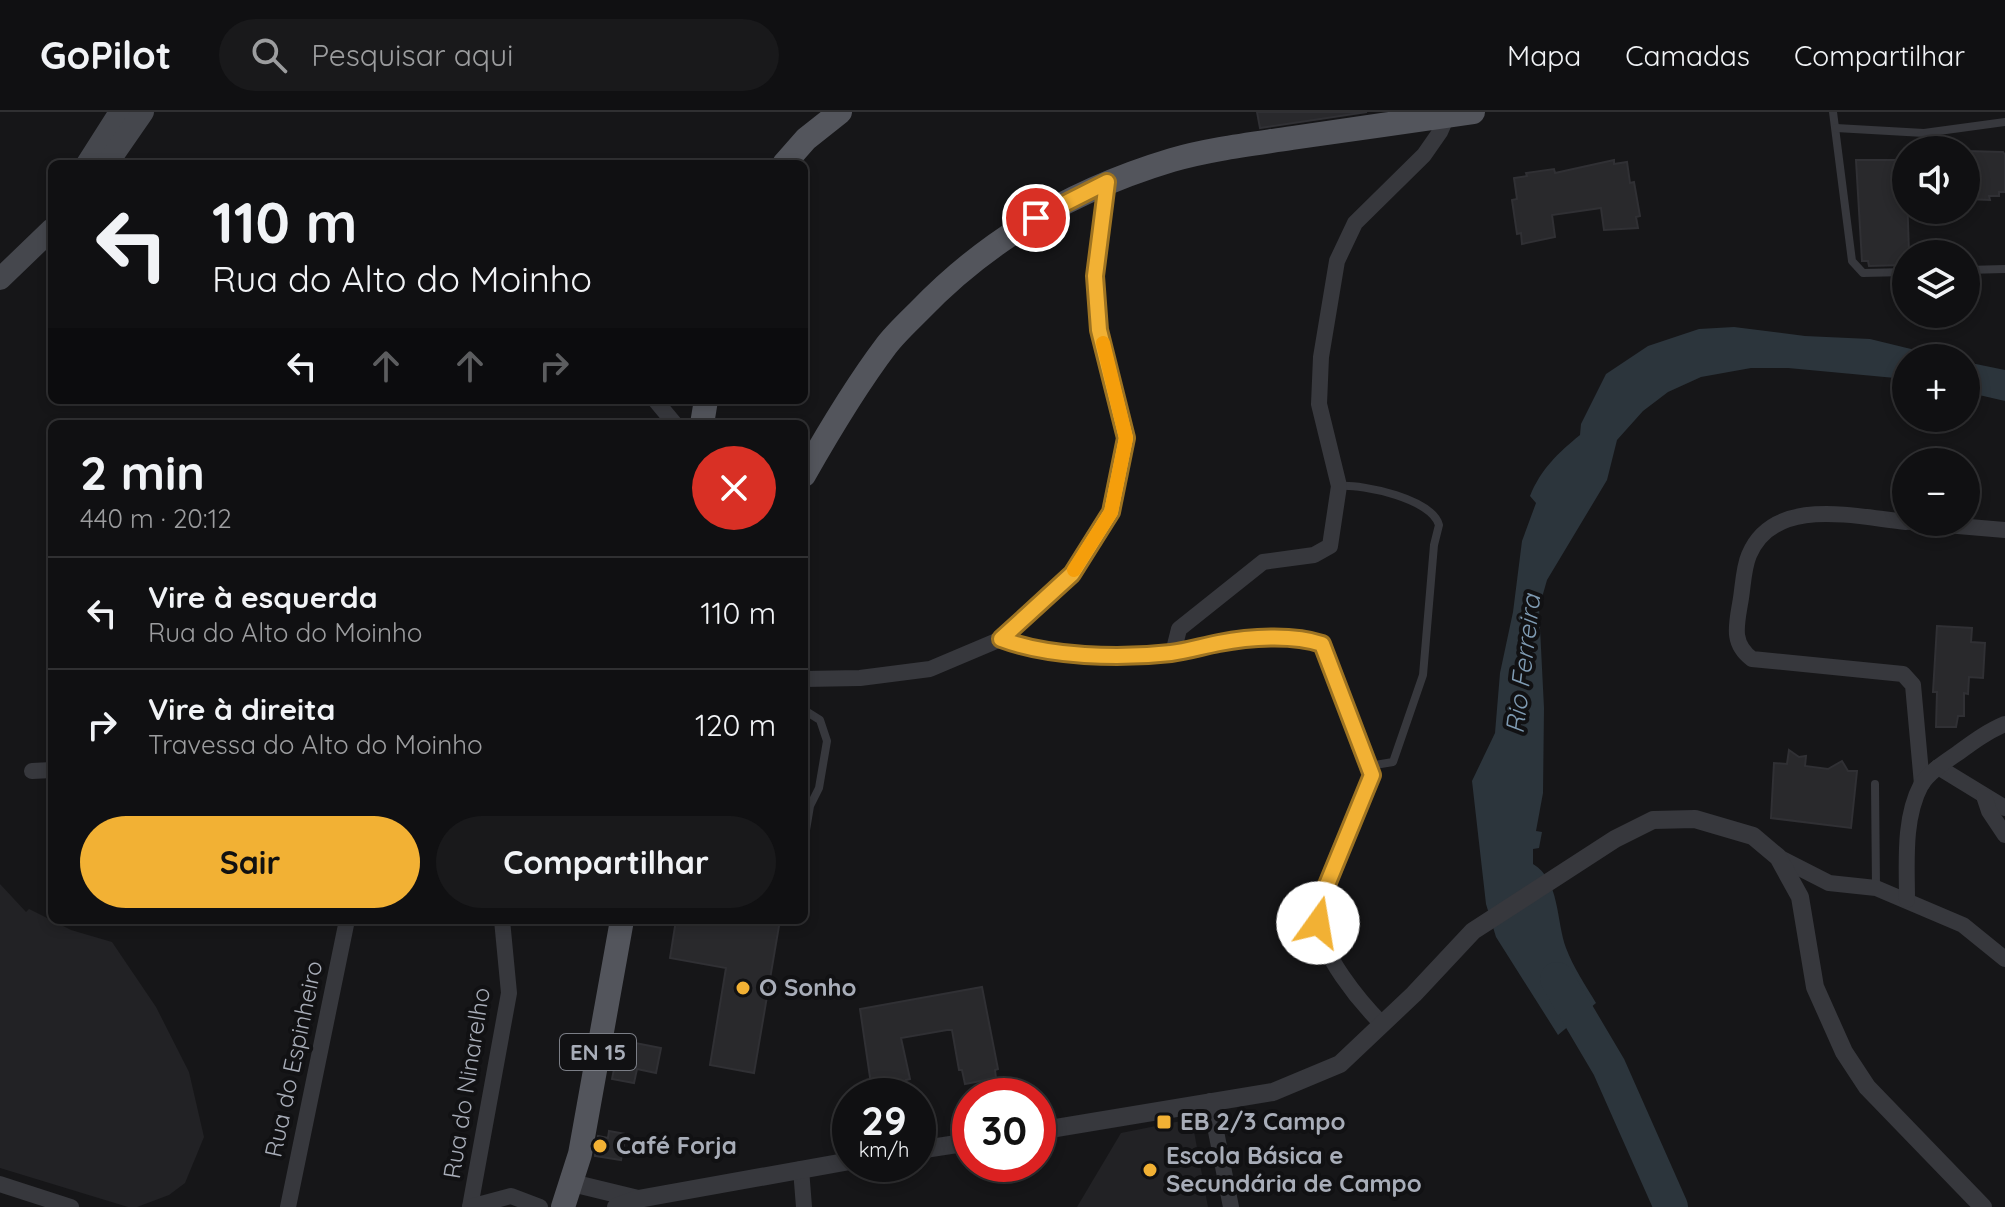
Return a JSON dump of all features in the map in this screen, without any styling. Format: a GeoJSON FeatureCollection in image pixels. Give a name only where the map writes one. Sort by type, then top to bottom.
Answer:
{"type":"FeatureCollection","features":[{"type":"Feature","properties":{"kind":"main road"},"geometry":{"type":"LineString","coordinates":[[102,160],[120,112]]}},
{"type":"Feature","properties":{"kind":"main road"},"geometry":{"type":"LineString","coordinates":[[103,160],[143,112]]}},
{"type":"Feature","properties":{"kind":"main road"},"geometry":{"type":"LineString","coordinates":[[788,160],[806,139],[840,112]]}},
{"type":"Feature","properties":{"kind":"main road"},"geometry":{"type":"LineString","coordinates":[[808,468],[835,420],[887,344],[942,287],[1013,231],[1059,205],[1107,182],[1175,159],[1383,118],[1473,112]]}},
{"type":"Feature","properties":{"kind":"main road"},"geometry":{"type":"LineString","coordinates":[[0,279],[48,228]]}},
{"type":"Feature","properties":{"kind":"main road","name":"EN 15"},"geometry":{"type":"LineString","coordinates":[[569,1199],[580,1154],[621,924]]}},
{"type":"Feature","properties":{"kind":"street"},"geometry":{"type":"LineString","coordinates":[[1173,653],[1179,629],[1263,562],[1314,555],[1330,546],[1339,486],[1319,404],[1321,357],[1337,261],[1355,223],[1424,155],[1447,116]]}},
{"type":"Feature","properties":{"kind":"street"},"geometry":{"type":"LineString","coordinates":[[808,679],[860,678],[930,669],[1001,639],[1072,574],[1111,512],[1126,438],[1099,330],[1096,290],[1095,276],[1107,182]]}},
{"type":"Feature","properties":{"kind":"street"},"geometry":{"type":"LineString","coordinates":[[658,404],[672,420]]}},
{"type":"Feature","properties":{"kind":"street"},"geometry":{"type":"LineString","coordinates":[[1892,521],[1803,514],[1778,522],[1762,535],[1748,556],[1735,634],[1740,650],[1752,659],[1903,674],[1913,685],[1922,784]]}},
{"type":"Feature","properties":{"kind":"street"},"geometry":{"type":"LineString","coordinates":[[1980,528],[2005,530]]}},
{"type":"Feature","properties":{"kind":"street"},"geometry":{"type":"LineString","coordinates":[[1001,639],[1025,648],[1121,656],[1173,653],[1239,641],[1302,637],[1322,644],[1372,775],[1324,892],[1318,923],[1332,963],[1382,1024]]}},
{"type":"Feature","properties":{"kind":"street"},"geometry":{"type":"LineString","coordinates":[[1907,900],[1912,809],[1922,784],[1938,767],[2005,724]]}},
{"type":"Feature","properties":{"kind":"street"},"geometry":{"type":"LineString","coordinates":[[1938,767],[2005,808]]}},
{"type":"Feature","properties":{"kind":"street"},"geometry":{"type":"LineString","coordinates":[[32,771],[48,770]]}},
{"type":"Feature","properties":{"kind":"street"},"geometry":{"type":"LineString","coordinates":[[1984,796],[1989,811],[2005,835]]}},
{"type":"Feature","properties":{"kind":"street"},"geometry":{"type":"LineString","coordinates":[[1056,1128],[1273,1092],[1340,1064],[1473,931],[1615,839],[1653,820],[1695,819],[1753,836],[1778,857],[1829,883],[1876,888],[1963,925],[2005,959]]}},
{"type":"Feature","properties":{"kind":"street"},"geometry":{"type":"LineString","coordinates":[[1778,857],[1800,897],[1815,987],[1844,1052],[1867,1087],[1983,1207]]}},
{"type":"Feature","properties":{"kind":"street"},"geometry":{"type":"LineString","coordinates":[[1800,897],[1829,883]]}},
{"type":"Feature","properties":{"kind":"street","name":"Rua do Espinheiro"},"geometry":{"type":"LineString","coordinates":[[288,1207],[346,924]]}},
{"type":"Feature","properties":{"kind":"street","name":"Rua do Ninarelho"},"geometry":{"type":"LineString","coordinates":[[470,1207],[509,993],[502,924]]}},
{"type":"Feature","properties":{"kind":"street"},"geometry":{"type":"LineString","coordinates":[[1210,1101],[1231,1207]]}},
{"type":"Feature","properties":{"kind":"street"},"geometry":{"type":"LineString","coordinates":[[616,1207],[638,1199],[832,1164]]}},
{"type":"Feature","properties":{"kind":"street"},"geometry":{"type":"LineString","coordinates":[[801,1169],[804,1207]]}},
{"type":"Feature","properties":{"kind":"street"},"geometry":{"type":"LineString","coordinates":[[0,1184],[71,1207]]}},
{"type":"Feature","properties":{"kind":"street"},"geometry":{"type":"LineString","coordinates":[[470,1207],[511,1196],[540,1207]]}},
{"type":"Feature","properties":{"kind":"street"},"geometry":{"type":"LineString","coordinates":[[569,1199],[638,1199]]}},
{"type":"Feature","properties":{"kind":"lane"},"geometry":{"type":"LineString","coordinates":[[1833,112],[1852,261],[1863,273],[1892,272]]}},
{"type":"Feature","properties":{"kind":"lane"},"geometry":{"type":"LineString","coordinates":[[1836,128],[1924,133],[2005,122]]}},
{"type":"Feature","properties":{"kind":"lane"},"geometry":{"type":"LineString","coordinates":[[1980,270],[2005,269]]}},
{"type":"Feature","properties":{"kind":"lane"},"geometry":{"type":"LineString","coordinates":[[1339,486],[1373,488],[1421,505],[1433,513],[1439,525],[1434,545],[1423,675],[1393,762],[1369,766]]}},
{"type":"Feature","properties":{"kind":"lane"},"geometry":{"type":"LineString","coordinates":[[808,712],[820,720],[827,741],[819,788],[808,818]]}},
{"type":"Feature","properties":{"kind":"lane"},"geometry":{"type":"LineString","coordinates":[[1875,784],[1876,888]]}},
{"type":"Feature","properties":{"kind":"shaded area"},"geometry":{"type":"Polygon","coordinates":[[[0,884],[26,912],[29,909],[48,918],[48,924],[59,924],[112,942],[156,1007],[189,1072],[204,1137],[185,1183],[169,1195],[137,1207],[128,1207],[0,1168],[0,884]]]}},
{"type":"Feature","properties":{"kind":"shaded area","name":"Escola Básica e Secundária de Campo"},"geometry":{"type":"Polygon","coordinates":[[[1186,1120],[1193,1126],[1208,1207],[1077,1207],[1121,1133],[1186,1120]]]}},
{"type":"Feature","properties":{"kind":"water"},"geometry":{"type":"Polygon","coordinates":[[[1734,327],[1805,336],[1870,339],[1892,344],[1892,378],[1788,368],[1751,368],[1701,377],[1668,392],[1643,411],[1617,440],[1607,480],[1547,580],[1539,608],[1544,708],[1543,793],[1536,831],[1542,832],[1539,848],[1533,849],[1533,864],[1542,871],[1553,890],[1566,948],[1596,1003],[1558,1035],[1496,937],[1486,904],[1472,781],[1495,733],[1500,673],[1513,612],[1522,541],[1536,503],[1530,496],[1539,478],[1564,448],[1580,435],[1581,424],[1606,374],[1648,346],[1699,329],[1734,327]]]}},
{"type":"Feature","properties":{"kind":"water"},"geometry":{"type":"Polygon","coordinates":[[[1980,365],[2005,370],[2005,401],[1980,395],[1980,365]]]}},
{"type":"Feature","properties":{"kind":"building"},"geometry":{"type":"Polygon","coordinates":[[[1257,112],[1367,112],[1260,128],[1257,112]]]}},
{"type":"Feature","properties":{"kind":"building"},"geometry":{"type":"Polygon","coordinates":[[[1980,151],[2003,152],[2005,192],[1999,192],[1999,196],[1989,196],[1990,200],[1980,200],[1980,151]]]}},
{"type":"Feature","properties":{"kind":"building"},"geometry":{"type":"Polygon","coordinates":[[[1614,160],[1614,164],[1627,162],[1640,216],[1636,217],[1638,228],[1604,230],[1601,208],[1552,215],[1555,237],[1522,244],[1521,233],[1517,234],[1512,200],[1517,199],[1514,178],[1527,176],[1526,173],[1554,169],[1555,173],[1614,160]]]}},
{"type":"Feature","properties":{"kind":"building"},"geometry":{"type":"Polygon","coordinates":[[[1856,160],[1892,160],[1892,224],[1908,224],[1909,240],[1892,240],[1892,265],[1869,266],[1868,261],[1862,261],[1856,160]]]}},
{"type":"Feature","properties":{"kind":"building"},"geometry":{"type":"Polygon","coordinates":[[[1937,626],[1972,628],[1971,642],[1985,643],[1983,678],[1969,677],[1968,694],[1964,693],[1964,716],[1958,716],[1956,727],[1936,727],[1937,692],[1933,692],[1937,626]]]}},
{"type":"Feature","properties":{"kind":"building"},"geometry":{"type":"Polygon","coordinates":[[[1789,750],[1799,757],[1806,756],[1805,766],[1828,769],[1842,761],[1848,771],[1857,771],[1851,828],[1771,818],[1774,763],[1787,764],[1789,750]]]}},
{"type":"Feature","properties":{"kind":"building"},"geometry":{"type":"Polygon","coordinates":[[[675,924],[779,924],[754,1073],[710,1065],[726,968],[670,958],[675,924]]]}},
{"type":"Feature","properties":{"kind":"building"},"geometry":{"type":"Polygon","coordinates":[[[982,987],[998,1069],[995,1070],[996,1078],[964,1078],[962,1070],[959,1070],[952,1030],[947,1030],[901,1038],[910,1078],[870,1078],[860,1009],[982,987]]]}},
{"type":"Feature","properties":{"kind":"building"},"geometry":{"type":"Polygon","coordinates":[[[620,1040],[661,1048],[656,1073],[637,1069],[634,1083],[612,1079],[620,1040]]]}},
{"type":"Feature","properties":{"kind":"building"},"geometry":{"type":"Polygon","coordinates":[[[609,1131],[626,1134],[621,1160],[595,1156],[598,1136],[608,1138],[609,1131]]]}},
{"type":"Feature","properties":{"kind":"waterway","name":"Rio Ferreira"},"geometry":{"type":"LineString","coordinates":[[1557,979],[1609,1067],[1671,1207]]}},
{"type":"Feature","properties":{"kind":"slow traffic"},"geometry":{"type":"LineString","coordinates":[[1074,570],[1111,512],[1126,438],[1103,343]]}},
{"type":"Feature","properties":{"kind":"place","name":"O Sonho"},"geometry":{"type":"Point","coordinates":[743,988]}},
{"type":"Feature","properties":{"kind":"place","name":"EB 2/3 Campo"},"geometry":{"type":"Point","coordinates":[1164,1122]}},
{"type":"Feature","properties":{"kind":"place","name":"Café Forja"},"geometry":{"type":"Point","coordinates":[600,1146]}},
{"type":"Feature","properties":{"kind":"place","name":"Escola Básica e Secundária de Campo"},"geometry":{"type":"Point","coordinates":[1150,1170]}},
{"type":"Feature","properties":{"kind":"route"},"geometry":{"type":"LineString","coordinates":[[1036,218],[1107,182],[1095,276],[1099,330],[1126,438],[1111,512],[1072,574],[1001,639],[1025,648],[1121,656],[1173,653],[1223,642],[1302,637],[1322,644],[1372,775],[1324,892],[1318,923]]}}]}
